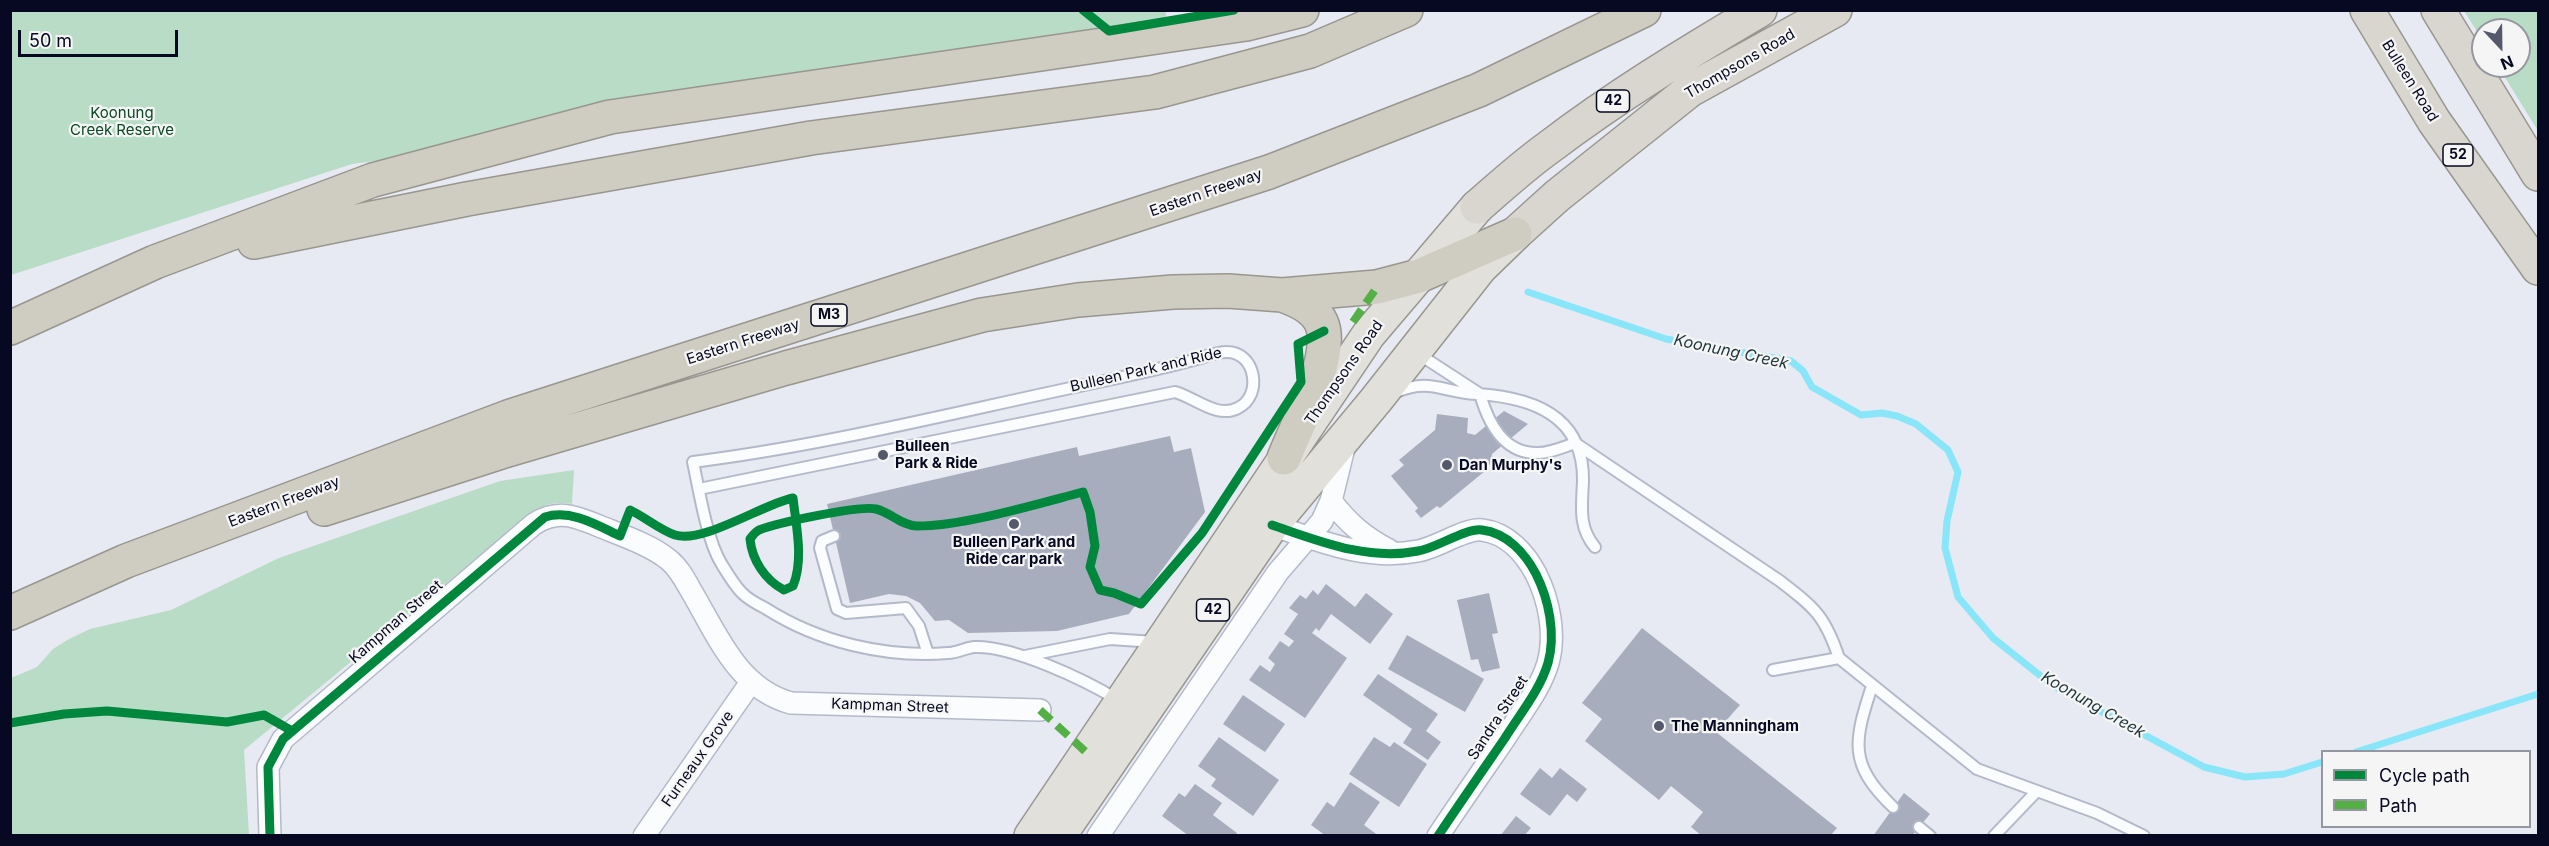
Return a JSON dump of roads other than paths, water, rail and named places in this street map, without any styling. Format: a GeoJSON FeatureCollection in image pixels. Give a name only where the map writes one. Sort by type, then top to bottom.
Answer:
{"type":"FeatureCollection","features":[{"type":"Feature","properties":{"kind":"highway"},"geometry":{"type":"LineString","coordinates":[[1246,24],[1294,10]]}},
{"type":"Feature","properties":{"kind":"highway"},"geometry":{"type":"LineString","coordinates":[[10,328],[155,262],[373,180],[610,117],[1246,24],[1302,10]]}},
{"type":"Feature","properties":{"kind":"highway"},"geometry":{"type":"LineString","coordinates":[[155,262],[467,199],[810,138],[1155,92],[1310,51],[1406,10]]}},
{"type":"Feature","properties":{"kind":"highway","name":"Eastern Freeway"},"geometry":{"type":"LineString","coordinates":[[10,613],[126,561],[508,417],[1269,172],[1479,90],[1644,10]]}},
{"type":"Feature","properties":{"kind":"highway","name":"Thompsons Road"},"geometry":{"type":"LineString","coordinates":[[1477,207],[1547,148],[1606,106],[1692,50],[1760,10]]}},
{"type":"Feature","properties":{"kind":"highway","name":"Thompsons Road"},"geometry":{"type":"LineString","coordinates":[[1515,234],[1557,196],[1690,90],[1835,10]]}},
{"type":"Feature","properties":{"kind":"highway","name":"Bulleen Road"},"geometry":{"type":"LineString","coordinates":[[2367,10],[2434,122],[2538,268]]}},
{"type":"Feature","properties":{"kind":"highway"},"geometry":{"type":"LineString","coordinates":[[2438,10],[2538,174]]}},
{"type":"Feature","properties":{"kind":"highway"},"geometry":{"type":"LineString","coordinates":[[10,620],[264,528],[501,452],[786,368],[982,315],[1078,300],[1173,292],[1228,291],[1282,295],[1377,287],[1419,276],[1515,234]]}},
{"type":"Feature","properties":{"kind":"highway"},"geometry":{"type":"LineString","coordinates":[[1282,295],[1303,302],[1317,315],[1324,332],[1318,371],[1284,458]]}},
{"type":"Feature","properties":{"kind":"main road","name":"Thompsons Road"},"geometry":{"type":"LineString","coordinates":[[1059,836],[1130,709],[1160,642],[1370,334],[1477,207]]}},
{"type":"Feature","properties":{"kind":"main road","name":"Thompsons Road"},"geometry":{"type":"LineString","coordinates":[[1031,836],[1272,525],[1376,400],[1480,268],[1515,234]]}},
{"type":"Feature","properties":{"kind":"main road"},"geometry":{"type":"LineString","coordinates":[[1284,458],[1387,352],[1396,349],[1413,351]]}},
{"type":"Feature","properties":{"kind":"street","name":"Thompsons Road"},"geometry":{"type":"LineString","coordinates":[[1098,836],[1278,572],[1322,521],[1331,501],[1348,432]]}},
{"type":"Feature","properties":{"kind":"street"},"geometry":{"type":"LineString","coordinates":[[1331,501],[1347,522],[1365,538],[1392,552]]}},
{"type":"Feature","properties":{"kind":"street","name":"Kampman Street"},"geometry":{"type":"LineString","coordinates":[[270,836],[268,767],[283,739],[545,517],[556,514],[574,516],[668,559],[680,572],[732,661],[751,682],[770,695],[791,703],[1040,710]]}},
{"type":"Feature","properties":{"kind":"street","name":"Sandra Street"},"geometry":{"type":"LineString","coordinates":[[1272,525],[1345,549],[1369,553],[1429,549],[1473,530],[1494,532],[1522,551],[1530,562],[1548,606],[1550,639],[1548,661],[1520,715],[1438,836]]}},
{"type":"Feature","properties":{"kind":"street","name":"Furneaux Grove"},"geometry":{"type":"LineString","coordinates":[[644,836],[751,682]]}},
{"type":"Feature","properties":{"kind":"lane"},"geometry":{"type":"LineString","coordinates":[[1413,351],[1480,394],[1487,418],[1497,434],[1516,447],[1536,454],[1575,443],[1651,492],[1810,604],[1830,631],[1839,658],[1971,765],[1991,776],[2097,813],[2144,836]]}},
{"type":"Feature","properties":{"kind":"lane","name":"Bulleen Park and Ride"},"geometry":{"type":"LineString","coordinates":[[1216,352],[1234,352],[1248,363],[1254,378],[1252,394],[1244,405],[1230,412],[1210,409],[1194,398],[1175,392],[699,489],[693,462],[797,445],[1093,383],[1200,359],[1216,352]]}},
{"type":"Feature","properties":{"kind":"lane"},"geometry":{"type":"LineString","coordinates":[[1376,400],[1424,384],[1454,392],[1536,404],[1551,413],[1575,443],[1582,462],[1583,527],[1595,547]]}},
{"type":"Feature","properties":{"kind":"lane"},"geometry":{"type":"LineString","coordinates":[[699,489],[720,561],[743,594],[780,618],[826,637],[866,649],[928,654],[950,653],[975,647],[1025,656],[1089,682],[1130,709]]}},
{"type":"Feature","properties":{"kind":"lane"},"geometry":{"type":"LineString","coordinates":[[834,536],[822,541],[820,548],[837,609],[846,614],[906,608],[920,626],[928,654]]}},
{"type":"Feature","properties":{"kind":"lane"},"geometry":{"type":"LineString","coordinates":[[1025,656],[1110,639],[1160,642]]}},
{"type":"Feature","properties":{"kind":"lane"},"geometry":{"type":"LineString","coordinates":[[1773,670],[1839,658]]}},
{"type":"Feature","properties":{"kind":"lane"},"geometry":{"type":"LineString","coordinates":[[1872,686],[1858,732],[1857,755],[1869,780],[1893,807]]}},
{"type":"Feature","properties":{"kind":"lane"},"geometry":{"type":"LineString","coordinates":[[1994,836],[2036,792]]}},
{"type":"Feature","properties":{"kind":"lane"},"geometry":{"type":"LineString","coordinates":[[1919,827],[1930,836]]}},
{"type":"Feature","properties":{"kind":"waterway","name":"Koonung Creek"},"geometry":{"type":"LineString","coordinates":[[1528,292],[1666,339],[1791,361],[1803,371],[1812,387],[1861,415],[1882,413],[1916,424],[1948,450],[1958,472],[1947,521],[1945,548],[1958,597],[1993,638],[2052,685],[2204,767],[2245,777],[2284,774],[2321,762]]}},
{"type":"Feature","properties":{"kind":"waterway","name":"Koonung Creek"},"geometry":{"type":"LineString","coordinates":[[2362,750],[2538,694]]}},
{"type":"Feature","properties":{"kind":"place","name":"Bulleen Park & Ride"},"geometry":{"type":"Point","coordinates":[883,455]}},
{"type":"Feature","properties":{"kind":"place","name":"Dan Murphy's"},"geometry":{"type":"Point","coordinates":[1447,465]}},
{"type":"Feature","properties":{"kind":"place","name":"Bulleen Park and Ride car park"},"geometry":{"type":"Point","coordinates":[1014,524]}},
{"type":"Feature","properties":{"kind":"place","name":"The Manningham"},"geometry":{"type":"Point","coordinates":[1659,726]}},
{"type":"Feature","properties":{"kind":"park label","name":"Koonung Creek Reserve"},"geometry":{"type":"Point","coordinates":[122,122]}}]}
